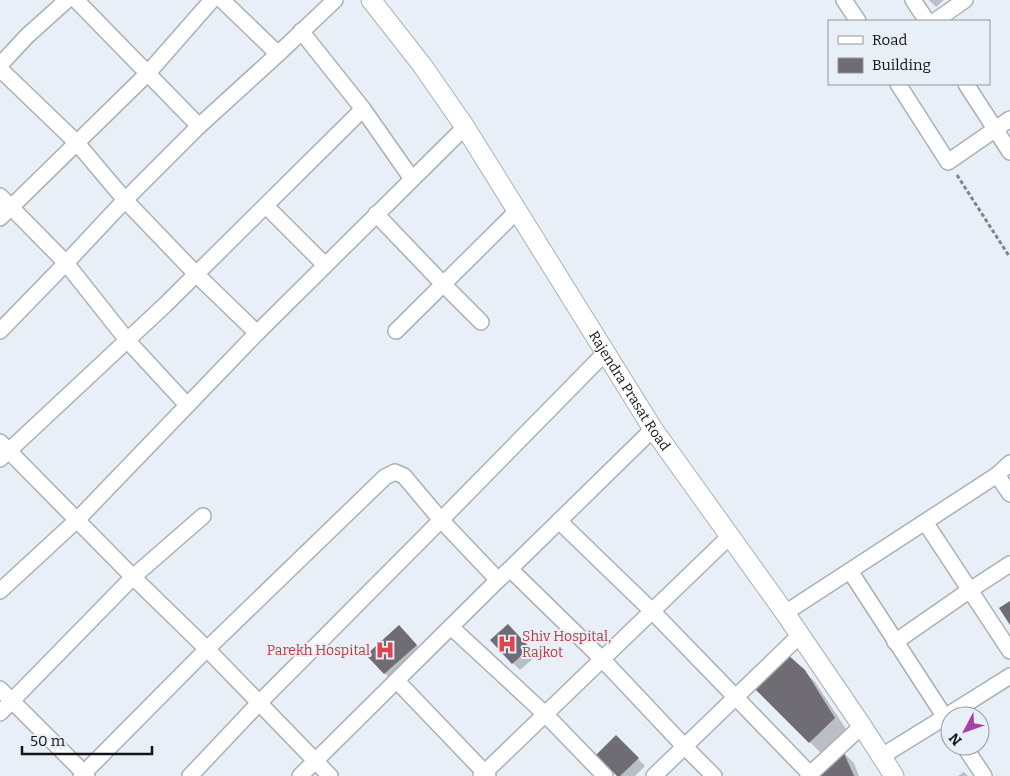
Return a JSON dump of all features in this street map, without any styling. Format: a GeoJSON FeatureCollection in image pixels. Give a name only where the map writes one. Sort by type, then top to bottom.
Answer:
{"type":"FeatureCollection","features":[{"type":"Feature","properties":{"kind":"street"},"geometry":{"type":"LineString","coordinates":[[67,0],[27,36],[0,67],[76,143],[125,200],[196,274],[257,333]]}},
{"type":"Feature","properties":{"kind":"street"},"geometry":{"type":"LineString","coordinates":[[76,0],[199,126]]}},
{"type":"Feature","properties":{"kind":"street"},"geometry":{"type":"LineString","coordinates":[[0,218],[148,73],[212,0]]}},
{"type":"Feature","properties":{"kind":"street"},"geometry":{"type":"LineString","coordinates":[[222,0],[278,54]]}},
{"type":"Feature","properties":{"kind":"street","name":"Rajendra Prasat Road"},"geometry":{"type":"LineString","coordinates":[[371,0],[422,65],[465,127],[653,429],[785,613],[894,776]]}},
{"type":"Feature","properties":{"kind":"street"},"geometry":{"type":"LineString","coordinates":[[844,0],[857,20]]}},
{"type":"Feature","properties":{"kind":"street"},"geometry":{"type":"LineString","coordinates":[[913,0],[926,20]]}},
{"type":"Feature","properties":{"kind":"street"},"geometry":{"type":"LineString","coordinates":[[936,20],[965,0]]}},
{"type":"Feature","properties":{"kind":"street"},"geometry":{"type":"LineString","coordinates":[[3,321],[66,263],[125,200],[199,126],[278,54],[329,2]]}},
{"type":"Feature","properties":{"kind":"street"},"geometry":{"type":"LineString","coordinates":[[301,31],[363,109],[412,179]]}},
{"type":"Feature","properties":{"kind":"street"},"geometry":{"type":"LineString","coordinates":[[899,85],[948,162],[1010,119]]}},
{"type":"Feature","properties":{"kind":"street"},"geometry":{"type":"LineString","coordinates":[[967,85],[1010,152]]}},
{"type":"Feature","properties":{"kind":"street"},"geometry":{"type":"LineString","coordinates":[[330,776],[207,649],[77,520],[3,451],[127,340],[363,109]]}},
{"type":"Feature","properties":{"kind":"street"},"geometry":{"type":"LineString","coordinates":[[0,591],[77,520],[257,333],[465,127]]}},
{"type":"Feature","properties":{"kind":"street"},"geometry":{"type":"LineString","coordinates":[[0,196],[66,263],[127,340],[187,405]]}},
{"type":"Feature","properties":{"kind":"street"},"geometry":{"type":"LineString","coordinates":[[266,206],[325,265]]}},
{"type":"Feature","properties":{"kind":"street"},"geometry":{"type":"LineString","coordinates":[[396,331],[517,211]]}},
{"type":"Feature","properties":{"kind":"street"},"geometry":{"type":"LineString","coordinates":[[376,214],[481,322]]}},
{"type":"Feature","properties":{"kind":"street"},"geometry":{"type":"LineString","coordinates":[[190,776],[258,703],[606,353]]}},
{"type":"Feature","properties":{"kind":"street"},"geometry":{"type":"LineString","coordinates":[[300,776],[653,429]]}},
{"type":"Feature","properties":{"kind":"street"},"geometry":{"type":"LineString","coordinates":[[785,613],[997,475],[1010,463]]}},
{"type":"Feature","properties":{"kind":"street"},"geometry":{"type":"LineString","coordinates":[[0,688],[84,775],[207,649],[385,477],[395,472],[404,476],[441,520],[498,580]]}},
{"type":"Feature","properties":{"kind":"street"},"geometry":{"type":"LineString","coordinates":[[997,475],[1010,494]]}},
{"type":"Feature","properties":{"kind":"street"},"geometry":{"type":"LineString","coordinates":[[0,713],[133,577],[203,516]]}},
{"type":"Feature","properties":{"kind":"street"},"geometry":{"type":"LineString","coordinates":[[559,521],[652,611],[809,775],[862,726]]}},
{"type":"Feature","properties":{"kind":"street"},"geometry":{"type":"LineString","coordinates":[[925,522],[1010,650]]}},
{"type":"Feature","properties":{"kind":"street"},"geometry":{"type":"LineString","coordinates":[[397,681],[484,775],[730,536]]}},
{"type":"Feature","properties":{"kind":"street"},"geometry":{"type":"LineString","coordinates":[[895,642],[1010,564]]}},
{"type":"Feature","properties":{"kind":"street"},"geometry":{"type":"LineString","coordinates":[[510,569],[602,659],[714,776]]}},
{"type":"Feature","properties":{"kind":"street"},"geometry":{"type":"LineString","coordinates":[[850,571],[940,709]]}},
{"type":"Feature","properties":{"kind":"street"},"geometry":{"type":"LineString","coordinates":[[450,627],[545,714],[605,776]]}},
{"type":"Feature","properties":{"kind":"street"},"geometry":{"type":"LineString","coordinates":[[654,776],[800,635]]}},
{"type":"Feature","properties":{"kind":"street"},"geometry":{"type":"LineString","coordinates":[[969,706],[1010,676]]}},
{"type":"Feature","properties":{"kind":"street"},"geometry":{"type":"LineString","coordinates":[[882,756],[940,725]]}},
{"type":"Feature","properties":{"kind":"street"},"geometry":{"type":"LineString","coordinates":[[971,756],[984,776]]}},
{"type":"Feature","properties":{"kind":"path"},"geometry":{"type":"LineString","coordinates":[[948,162],[1009,256]]}},
{"type":"Feature","properties":{"kind":"building"},"geometry":{"type":"Polygon","coordinates":[[[1010,601],[1010,625],[999,608],[1010,601]]]}},
{"type":"Feature","properties":{"kind":"building"},"geometry":{"type":"Polygon","coordinates":[[[508,624],[530,648],[512,664],[490,640],[508,624]]]}},
{"type":"Feature","properties":{"kind":"building"},"geometry":{"type":"Polygon","coordinates":[[[399,625],[417,645],[384,674],[366,655],[399,625]]]}},
{"type":"Feature","properties":{"kind":"building"},"geometry":{"type":"Polygon","coordinates":[[[787,654],[805,670],[835,718],[809,743],[755,689],[787,654]]]}},
{"type":"Feature","properties":{"kind":"building"},"geometry":{"type":"Polygon","coordinates":[[[616,735],[639,758],[620,776],[617,776],[596,755],[616,735]]]}},
{"type":"Feature","properties":{"kind":"building"},"geometry":{"type":"Polygon","coordinates":[[[843,751],[854,776],[815,776],[843,751]]]}},
{"type":"Feature","properties":{"kind":"place","name":"Shiv Hospital, Rajkot"},"geometry":{"type":"Point","coordinates":[507,644]}},
{"type":"Feature","properties":{"kind":"place","name":"Parekh Hospital"},"geometry":{"type":"Point","coordinates":[385,650]}}]}
